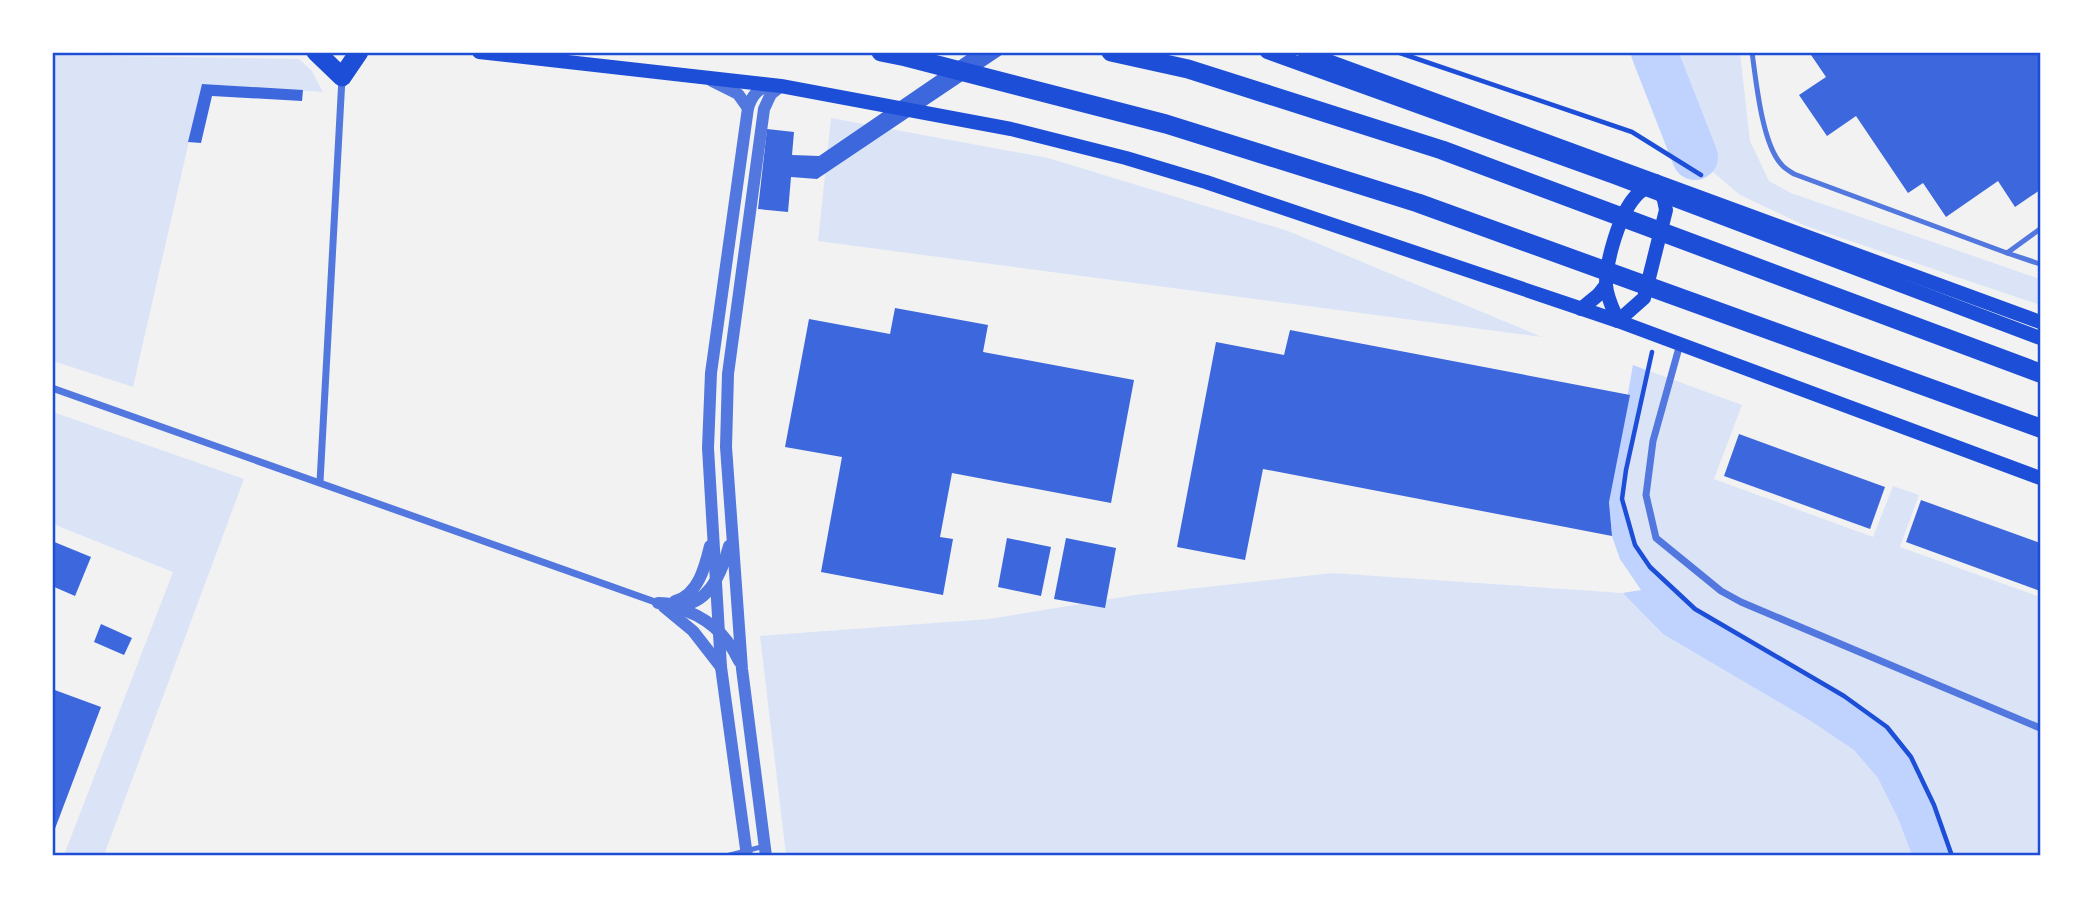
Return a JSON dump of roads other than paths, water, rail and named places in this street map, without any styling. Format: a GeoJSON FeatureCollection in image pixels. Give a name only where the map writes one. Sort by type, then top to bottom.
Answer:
{"type":"FeatureCollection","features":[{"type":"Feature","properties":{"kind":"highway"},"geometry":{"type":"LineString","coordinates":[[316,52],[342,77],[359,52]]}},
{"type":"Feature","properties":{"kind":"highway"},"geometry":{"type":"LineString","coordinates":[[881,52],[1166,124],[1418,203],[2040,428]]}},
{"type":"Feature","properties":{"kind":"highway"},"geometry":{"type":"LineString","coordinates":[[1111,52],[1188,69]]}},
{"type":"Feature","properties":{"kind":"highway"},"geometry":{"type":"LineString","coordinates":[[1139,52],[1442,150],[2040,373]]}},
{"type":"Feature","properties":{"kind":"main road"},"geometry":{"type":"LineString","coordinates":[[479,52],[781,86],[1011,129],[1126,158],[1206,181],[1618,321],[2040,478]]}},
{"type":"Feature","properties":{"kind":"main road"},"geometry":{"type":"LineString","coordinates":[[1267,52],[1614,177],[1638,194],[1665,204],[1694,202],[2040,322]]}},
{"type":"Feature","properties":{"kind":"main road"},"geometry":{"type":"LineString","coordinates":[[1304,52],[1656,181],[1694,202],[2040,338]]}},
{"type":"Feature","properties":{"kind":"main road"},"geometry":{"type":"LineString","coordinates":[[1618,321],[1608,299],[1606,285],[1612,249],[1625,212],[1638,194],[1656,181]]}},
{"type":"Feature","properties":{"kind":"main road"},"geometry":{"type":"LineString","coordinates":[[1651,334],[1643,308],[1644,298],[1665,204],[1656,181]]}},
{"type":"Feature","properties":{"kind":"main road"},"geometry":{"type":"LineString","coordinates":[[1581,309],[1606,285]]}},
{"type":"Feature","properties":{"kind":"main road"},"geometry":{"type":"LineString","coordinates":[[1618,321],[1644,298]]}},
{"type":"Feature","properties":{"kind":"street"},"geometry":{"type":"LineString","coordinates":[[699,76],[732,90],[743,98],[748,108]]}},
{"type":"Feature","properties":{"kind":"street"},"geometry":{"type":"LineString","coordinates":[[320,482],[342,77]]}},
{"type":"Feature","properties":{"kind":"street"},"geometry":{"type":"LineString","coordinates":[[747,853],[721,667],[708,448],[711,373],[748,108],[755,93],[761,89],[781,86]]}},
{"type":"Feature","properties":{"kind":"street"},"geometry":{"type":"LineString","coordinates":[[765,851],[742,668],[726,447],[728,374],[764,109],[771,94],[781,86]]}},
{"type":"Feature","properties":{"kind":"street"},"geometry":{"type":"LineString","coordinates":[[1680,344],[1653,441],[1646,495],[1656,538],[1721,591],[1741,602],[2040,728]]}},
{"type":"Feature","properties":{"kind":"street"},"geometry":{"type":"LineString","coordinates":[[52,388],[658,603],[682,609],[719,629],[742,668]]}},
{"type":"Feature","properties":{"kind":"street"},"geometry":{"type":"LineString","coordinates":[[658,603],[678,601],[690,592],[703,570],[713,532]]}},
{"type":"Feature","properties":{"kind":"street"},"geometry":{"type":"LineString","coordinates":[[658,603],[683,605],[698,600],[716,581],[732,533]]}},
{"type":"Feature","properties":{"kind":"street"},"geometry":{"type":"LineString","coordinates":[[658,603],[693,631],[721,667]]}},
{"type":"Feature","properties":{"kind":"lane"},"geometry":{"type":"LineString","coordinates":[[1752,52],[1767,136],[1781,165],[1809,181],[2040,264]]}},
{"type":"Feature","properties":{"kind":"lane"},"geometry":{"type":"LineString","coordinates":[[2007,253],[2040,229]]}},
{"type":"Feature","properties":{"kind":"lane"},"geometry":{"type":"LineString","coordinates":[[726,856],[765,851]]}},
{"type":"Feature","properties":{"kind":"water"},"geometry":{"type":"Polygon","coordinates":[[[1633,365],[1648,371],[1622,499],[1635,545],[1650,567],[1695,609],[1844,696],[1887,727],[1911,757],[1934,805],[1952,855],[1912,855],[1898,818],[1878,778],[1854,750],[1811,721],[1663,634],[1623,593],[1641,590],[1620,559],[1612,536],[1609,500],[1633,365]]]}},
{"type":"Feature","properties":{"kind":"waterway"},"geometry":{"type":"LineString","coordinates":[[1654,52],[1695,157]]}}]}
